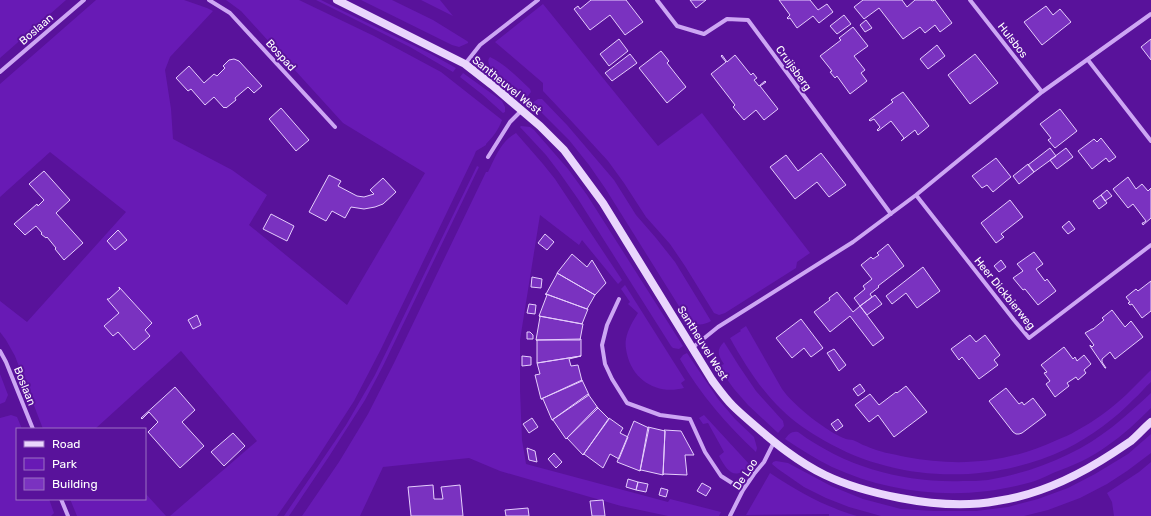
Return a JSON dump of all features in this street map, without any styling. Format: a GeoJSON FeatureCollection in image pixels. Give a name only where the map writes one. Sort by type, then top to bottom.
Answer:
{"type":"FeatureCollection","features":[{"type":"Feature","properties":{"kind":"street","name":"Boslaan"},"geometry":{"type":"LineString","coordinates":[[0,72],[84,0]]}},
{"type":"Feature","properties":{"kind":"street","name":"Bospad"},"geometry":{"type":"LineString","coordinates":[[209,0],[230,13],[335,128]]}},
{"type":"Feature","properties":{"kind":"street","name":"Santheuvel West"},"geometry":{"type":"LineString","coordinates":[[337,0],[466,64],[540,126],[564,150],[603,203],[712,380],[733,406],[774,442],[806,465],[825,475],[855,487],[880,494],[912,500],[944,504],[972,504],[997,501],[1050,487],[1069,478],[1104,459],[1130,441],[1151,422]]}},
{"type":"Feature","properties":{"kind":"street"},"geometry":{"type":"LineString","coordinates":[[466,64],[480,45],[538,0]]}},
{"type":"Feature","properties":{"kind":"street","name":"Cruijsberg"},"geometry":{"type":"LineString","coordinates":[[657,0],[677,26],[704,34],[727,20],[748,20],[891,214]]}},
{"type":"Feature","properties":{"kind":"street","name":"Hulsbos"},"geometry":{"type":"LineString","coordinates":[[970,0],[1042,92]]}},
{"type":"Feature","properties":{"kind":"street"},"geometry":{"type":"LineString","coordinates":[[692,348],[718,327],[853,242],[916,195],[1042,92],[1151,14]]}},
{"type":"Feature","properties":{"kind":"street"},"geometry":{"type":"LineString","coordinates":[[1088,60],[1151,140]]}},
{"type":"Feature","properties":{"kind":"street"},"geometry":{"type":"LineString","coordinates":[[488,157],[510,122],[522,111]]}},
{"type":"Feature","properties":{"kind":"street","name":"Heer Dickbierweg"},"geometry":{"type":"LineString","coordinates":[[916,195],[1014,320],[1030,338],[1151,246]]}},
{"type":"Feature","properties":{"kind":"street"},"geometry":{"type":"LineString","coordinates":[[619,299],[607,325],[602,345],[605,364],[612,379],[627,403],[660,415],[690,419],[705,452],[721,476],[743,490]]}},
{"type":"Feature","properties":{"kind":"street","name":"Boslaan"},"geometry":{"type":"LineString","coordinates":[[0,351],[6,362],[33,428]]}},
{"type":"Feature","properties":{"kind":"street","name":"De Loo"},"geometry":{"type":"LineString","coordinates":[[730,516],[743,490],[764,462],[774,442]]}},
{"type":"Feature","properties":{"kind":"street"},"geometry":{"type":"LineString","coordinates":[[61,500],[68,516]]}},
{"type":"Feature","properties":{"kind":"green space"},"geometry":{"type":"Polygon","coordinates":[[[0,0],[66,0],[0,58],[0,0]]]}},
{"type":"Feature","properties":{"kind":"green space"},"geometry":{"type":"Polygon","coordinates":[[[96,0],[184,0],[213,11],[170,57],[165,70],[171,109],[173,139],[232,170],[267,195],[249,225],[347,305],[425,173],[343,123],[241,11],[226,0],[299,0],[374,36],[441,72],[502,120],[486,145],[476,151],[381,349],[354,401],[314,463],[277,516],[170,516],[257,441],[181,351],[96,428],[43,428],[15,356],[0,332],[0,301],[27,322],[126,212],[50,152],[0,197],[0,84],[96,0]]]}},
{"type":"Feature","properties":{"kind":"green space"},"geometry":{"type":"Polygon","coordinates":[[[316,0],[321,0],[431,54],[456,68],[453,72],[410,47],[316,0]]]}},
{"type":"Feature","properties":{"kind":"green space"},"geometry":{"type":"Polygon","coordinates":[[[361,0],[392,0],[433,20],[468,43],[459,47],[452,45],[361,0]]]}},
{"type":"Feature","properties":{"kind":"green space"},"geometry":{"type":"Polygon","coordinates":[[[421,0],[440,0],[453,16],[421,0]]]}},
{"type":"Feature","properties":{"kind":"green space"},"geometry":{"type":"Polygon","coordinates":[[[543,4],[658,146],[702,113],[810,253],[797,262],[796,268],[725,313],[719,315],[714,313],[670,244],[646,217],[608,161],[543,91],[543,83],[495,42],[543,4]]]}},
{"type":"Feature","properties":{"kind":"green space"},"geometry":{"type":"Polygon","coordinates":[[[490,57],[506,67],[530,89],[531,92],[526,98],[492,70],[488,62],[490,57]]]}},
{"type":"Feature","properties":{"kind":"green space"},"geometry":{"type":"Polygon","coordinates":[[[463,73],[502,101],[505,107],[505,112],[503,113],[460,77],[463,73]]]}},
{"type":"Feature","properties":{"kind":"green space"},"geometry":{"type":"Polygon","coordinates":[[[538,99],[542,99],[567,125],[614,180],[636,215],[675,262],[711,321],[705,324],[699,324],[693,323],[687,319],[589,165],[569,140],[532,103],[538,99]]]}},
{"type":"Feature","properties":{"kind":"green space"},"geometry":{"type":"Polygon","coordinates":[[[520,127],[530,127],[534,130],[568,169],[587,195],[683,346],[679,349],[671,346],[578,199],[546,155],[520,127]]]}},
{"type":"Feature","properties":{"kind":"green space"},"geometry":{"type":"Polygon","coordinates":[[[516,133],[555,179],[622,280],[618,284],[582,240],[579,245],[540,215],[520,340],[522,440],[526,464],[668,502],[670,499],[721,512],[719,516],[668,516],[621,506],[500,471],[469,458],[383,467],[360,516],[302,516],[339,462],[368,414],[486,172],[488,172],[502,145],[516,133]]]}},
{"type":"Feature","properties":{"kind":"green space"},"geometry":{"type":"Polygon","coordinates":[[[477,166],[479,167],[383,366],[365,400],[289,516],[284,516],[346,425],[375,375],[477,166]]]}},
{"type":"Feature","properties":{"kind":"green space"},"geometry":{"type":"Polygon","coordinates":[[[625,285],[685,380],[681,383],[684,388],[674,390],[665,389],[648,384],[635,372],[630,364],[626,348],[627,335],[629,328],[638,313],[628,304],[630,302],[621,289],[625,285]]]}},
{"type":"Feature","properties":{"kind":"green space"},"geometry":{"type":"Polygon","coordinates":[[[746,326],[782,389],[794,403],[820,424],[846,439],[854,440],[875,450],[926,460],[945,462],[983,461],[1020,454],[1039,448],[1071,434],[1097,419],[1121,399],[1151,370],[1151,382],[1119,413],[1093,433],[1066,449],[1037,461],[1007,469],[976,473],[944,474],[913,471],[883,465],[853,455],[819,438],[791,418],[773,401],[759,384],[730,338],[746,326]]]}},
{"type":"Feature","properties":{"kind":"green space"},"geometry":{"type":"Polygon","coordinates":[[[724,342],[756,391],[783,421],[784,426],[778,433],[748,405],[718,367],[724,364],[720,358],[719,350],[724,342]]]}},
{"type":"Feature","properties":{"kind":"green space"},"geometry":{"type":"Polygon","coordinates":[[[687,353],[718,399],[735,419],[754,437],[757,448],[756,452],[724,420],[705,397],[680,359],[687,353]]]}},
{"type":"Feature","properties":{"kind":"green space"},"geometry":{"type":"Polygon","coordinates":[[[0,374],[8,395],[5,402],[0,404],[0,374]]]}},
{"type":"Feature","properties":{"kind":"green space"},"geometry":{"type":"Polygon","coordinates":[[[1151,393],[1151,408],[1113,442],[1074,465],[1034,481],[1004,489],[954,493],[929,492],[879,484],[832,467],[785,439],[790,433],[798,432],[817,445],[856,464],[898,476],[941,481],[988,480],[1009,476],[1039,467],[1080,448],[1102,435],[1151,393]]]}},
{"type":"Feature","properties":{"kind":"green space"},"geometry":{"type":"Polygon","coordinates":[[[11,415],[17,417],[22,428],[16,428],[16,500],[49,500],[54,513],[51,516],[0,516],[0,418],[11,415]]]}},
{"type":"Feature","properties":{"kind":"green space"},"geometry":{"type":"Polygon","coordinates":[[[704,415],[750,465],[745,470],[736,474],[728,470],[725,466],[719,456],[724,452],[708,423],[703,424],[699,418],[704,415]]]}},
{"type":"Feature","properties":{"kind":"green space"},"geometry":{"type":"Polygon","coordinates":[[[1151,434],[1151,453],[1107,484],[1080,498],[1048,510],[1024,516],[881,516],[849,507],[826,498],[804,487],[772,464],[776,461],[788,463],[831,486],[863,499],[901,509],[976,511],[1008,507],[1038,499],[1068,488],[1128,454],[1151,434]]]}},
{"type":"Feature","properties":{"kind":"green space"},"geometry":{"type":"Polygon","coordinates":[[[1151,462],[1151,516],[1114,516],[1112,502],[1107,493],[1139,472],[1151,462]]]}},
{"type":"Feature","properties":{"kind":"green space"},"geometry":{"type":"Polygon","coordinates":[[[770,473],[812,498],[833,508],[857,516],[829,516],[829,514],[746,515],[770,473]]]}},
{"type":"Feature","properties":{"kind":"green space"},"geometry":{"type":"Polygon","coordinates":[[[146,494],[166,516],[77,516],[70,500],[146,500],[146,494]]]}},
{"type":"Feature","properties":{"kind":"building"},"geometry":{"type":"Polygon","coordinates":[[[591,0],[626,0],[643,22],[625,35],[610,15],[590,30],[574,9],[578,6],[580,9],[591,0]]]}},
{"type":"Feature","properties":{"kind":"building"},"geometry":{"type":"Polygon","coordinates":[[[690,0],[706,0],[696,8],[690,0]]]}},
{"type":"Feature","properties":{"kind":"building"},"geometry":{"type":"Polygon","coordinates":[[[779,0],[810,0],[818,10],[827,4],[833,12],[819,23],[813,16],[797,28],[790,18],[787,18],[790,15],[779,0]]]}},
{"type":"Feature","properties":{"kind":"building"},"geometry":{"type":"Polygon","coordinates":[[[863,0],[902,0],[907,7],[915,0],[935,0],[952,23],[940,32],[935,25],[925,33],[920,27],[903,39],[879,8],[864,19],[854,7],[863,0]]]}},
{"type":"Feature","properties":{"kind":"building"},"geometry":{"type":"Polygon","coordinates":[[[1046,6],[1053,15],[1060,9],[1071,22],[1042,45],[1024,22],[1046,6]]]}},
{"type":"Feature","properties":{"kind":"building"},"geometry":{"type":"Polygon","coordinates":[[[844,15],[851,24],[837,34],[830,26],[844,15]]]}},
{"type":"Feature","properties":{"kind":"building"},"geometry":{"type":"Polygon","coordinates":[[[866,20],[872,28],[865,32],[860,25],[866,20]]]}},
{"type":"Feature","properties":{"kind":"building"},"geometry":{"type":"Polygon","coordinates":[[[853,27],[868,46],[854,56],[865,70],[861,73],[867,81],[850,94],[837,76],[835,78],[830,72],[832,71],[820,56],[841,40],[839,38],[853,27]]]}},
{"type":"Feature","properties":{"kind":"building"},"geometry":{"type":"Polygon","coordinates":[[[619,39],[628,51],[609,66],[600,54],[619,39]]]}},
{"type":"Feature","properties":{"kind":"building"},"geometry":{"type":"Polygon","coordinates":[[[1151,39],[1151,60],[1141,47],[1151,39]]]}},
{"type":"Feature","properties":{"kind":"building"},"geometry":{"type":"Polygon","coordinates":[[[937,45],[945,56],[928,69],[920,59],[937,45]]]}},
{"type":"Feature","properties":{"kind":"building"},"geometry":{"type":"Polygon","coordinates":[[[661,51],[669,61],[667,63],[686,87],[667,103],[639,68],[661,51]]]}},
{"type":"Feature","properties":{"kind":"building"},"geometry":{"type":"Polygon","coordinates":[[[630,54],[637,63],[612,81],[605,73],[630,54]]]}},
{"type":"Feature","properties":{"kind":"building"},"geometry":{"type":"Polygon","coordinates":[[[975,54],[998,83],[970,104],[948,75],[975,54]]]}},
{"type":"Feature","properties":{"kind":"building"},"geometry":{"type":"Polygon","coordinates":[[[722,55],[727,62],[735,55],[751,75],[753,73],[757,78],[754,80],[759,86],[765,81],[766,82],[760,86],[778,109],[764,120],[756,110],[744,120],[733,107],[735,105],[711,74],[726,62],[721,56],[722,55]]]}},
{"type":"Feature","properties":{"kind":"building"},"geometry":{"type":"Polygon","coordinates":[[[234,59],[239,61],[262,86],[254,93],[248,87],[226,108],[224,108],[214,97],[205,105],[191,89],[188,91],[176,78],[189,66],[204,83],[214,74],[217,76],[225,68],[223,66],[229,60],[234,59]]]}},
{"type":"Feature","properties":{"kind":"building"},"geometry":{"type":"Polygon","coordinates":[[[903,92],[929,126],[918,135],[915,130],[901,141],[904,138],[891,121],[878,131],[877,130],[880,127],[874,119],[869,120],[893,102],[891,100],[903,92]]]}},
{"type":"Feature","properties":{"kind":"building"},"geometry":{"type":"Polygon","coordinates":[[[281,108],[309,140],[296,151],[269,119],[281,108]]]}},
{"type":"Feature","properties":{"kind":"building"},"geometry":{"type":"Polygon","coordinates":[[[1060,109],[1077,131],[1055,148],[1048,140],[1051,138],[1040,124],[1060,109]]]}},
{"type":"Feature","properties":{"kind":"building"},"geometry":{"type":"Polygon","coordinates":[[[1101,138],[1116,157],[1109,162],[1106,158],[1092,169],[1078,151],[1094,139],[1097,142],[1101,138]]]}},
{"type":"Feature","properties":{"kind":"building"},"geometry":{"type":"Polygon","coordinates":[[[1050,148],[1056,156],[1034,172],[1028,165],[1050,148]]]}},
{"type":"Feature","properties":{"kind":"building"},"geometry":{"type":"Polygon","coordinates":[[[1066,148],[1073,157],[1057,169],[1050,160],[1066,148]]]}},
{"type":"Feature","properties":{"kind":"building"},"geometry":{"type":"Polygon","coordinates":[[[821,153],[846,185],[829,197],[817,182],[795,199],[770,167],[786,155],[798,171],[821,153]]]}},
{"type":"Feature","properties":{"kind":"building"},"geometry":{"type":"Polygon","coordinates":[[[996,158],[1011,177],[993,192],[987,185],[982,188],[972,176],[996,158]]]}},
{"type":"Feature","properties":{"kind":"building"},"geometry":{"type":"Polygon","coordinates":[[[1028,164],[1034,172],[1019,184],[1013,176],[1028,164]]]}},
{"type":"Feature","properties":{"kind":"building"},"geometry":{"type":"Polygon","coordinates":[[[44,171],[70,200],[56,213],[83,243],[64,260],[47,237],[46,238],[41,234],[42,233],[36,226],[25,235],[14,224],[37,204],[38,206],[44,200],[29,184],[44,171]]]}},
{"type":"Feature","properties":{"kind":"building"},"geometry":{"type":"Polygon","coordinates":[[[329,175],[341,181],[338,186],[357,196],[364,197],[374,194],[370,190],[383,178],[396,192],[383,204],[375,207],[364,209],[351,207],[345,218],[332,211],[326,221],[309,212],[329,175]]]}},
{"type":"Feature","properties":{"kind":"building"},"geometry":{"type":"Polygon","coordinates":[[[1128,177],[1136,189],[1142,184],[1148,191],[1151,188],[1151,218],[1143,225],[1142,223],[1146,221],[1133,204],[1128,208],[1113,189],[1128,177]]]}},
{"type":"Feature","properties":{"kind":"building"},"geometry":{"type":"Polygon","coordinates":[[[1107,190],[1112,196],[1105,201],[1101,195],[1107,190]]]}},
{"type":"Feature","properties":{"kind":"building"},"geometry":{"type":"Polygon","coordinates":[[[1101,195],[1107,203],[1099,209],[1093,201],[1101,195]]]}},
{"type":"Feature","properties":{"kind":"building"},"geometry":{"type":"Polygon","coordinates":[[[1010,200],[1023,217],[1001,234],[1004,237],[996,243],[981,223],[1010,200]]]}},
{"type":"Feature","properties":{"kind":"building"},"geometry":{"type":"Polygon","coordinates":[[[271,214],[294,226],[287,241],[263,229],[271,214]]]}},
{"type":"Feature","properties":{"kind":"building"},"geometry":{"type":"Polygon","coordinates":[[[1069,221],[1075,229],[1068,234],[1062,227],[1069,221]]]}},
{"type":"Feature","properties":{"kind":"building"},"geometry":{"type":"Polygon","coordinates":[[[118,230],[127,240],[115,250],[107,241],[118,230]]]}},
{"type":"Feature","properties":{"kind":"building"},"geometry":{"type":"Polygon","coordinates":[[[545,234],[554,242],[547,250],[538,243],[545,234]]]}},
{"type":"Feature","properties":{"kind":"building"},"geometry":{"type":"Polygon","coordinates":[[[888,244],[904,266],[878,286],[879,287],[870,294],[872,297],[860,306],[854,298],[865,289],[863,286],[872,279],[861,265],[871,257],[873,259],[879,255],[877,253],[888,244]]]}},
{"type":"Feature","properties":{"kind":"building"},"geometry":{"type":"Polygon","coordinates":[[[1034,252],[1043,264],[1036,269],[1045,281],[1047,279],[1056,291],[1038,305],[1025,289],[1023,290],[1013,278],[1023,271],[1017,264],[1034,252]]]}},
{"type":"Feature","properties":{"kind":"building"},"geometry":{"type":"Polygon","coordinates":[[[572,254],[587,267],[592,260],[606,283],[595,295],[557,273],[572,254]]]}},
{"type":"Feature","properties":{"kind":"building"},"geometry":{"type":"Polygon","coordinates":[[[1001,260],[1006,267],[999,272],[994,266],[1001,260]]]}},
{"type":"Feature","properties":{"kind":"building"},"geometry":{"type":"Polygon","coordinates":[[[923,267],[940,291],[917,308],[906,293],[892,304],[886,296],[923,267]]]}},
{"type":"Feature","properties":{"kind":"building"},"geometry":{"type":"Polygon","coordinates":[[[557,273],[595,295],[587,309],[546,294],[557,273]]]}},
{"type":"Feature","properties":{"kind":"building"},"geometry":{"type":"Polygon","coordinates":[[[532,277],[542,279],[541,288],[531,287],[532,277]]]}},
{"type":"Feature","properties":{"kind":"building"},"geometry":{"type":"Polygon","coordinates":[[[1151,281],[1151,311],[1142,318],[1132,304],[1130,305],[1128,303],[1130,302],[1126,297],[1136,289],[1138,291],[1151,281]]]}},
{"type":"Feature","properties":{"kind":"building"},"geometry":{"type":"Polygon","coordinates":[[[119,287],[152,323],[145,330],[150,336],[134,350],[118,332],[113,336],[104,326],[119,313],[107,299],[109,299],[120,289],[119,287]]]}},
{"type":"Feature","properties":{"kind":"building"},"geometry":{"type":"Polygon","coordinates":[[[837,292],[853,312],[860,306],[884,338],[873,346],[850,316],[830,332],[814,312],[830,300],[829,298],[837,292]]]}},
{"type":"Feature","properties":{"kind":"building"},"geometry":{"type":"Polygon","coordinates":[[[545,294],[588,309],[582,324],[539,316],[547,295],[545,294]]]}},
{"type":"Feature","properties":{"kind":"building"},"geometry":{"type":"Polygon","coordinates":[[[875,295],[882,304],[867,315],[860,306],[875,295]]]}},
{"type":"Feature","properties":{"kind":"building"},"geometry":{"type":"Polygon","coordinates":[[[529,304],[536,305],[535,314],[527,313],[529,304]]]}},
{"type":"Feature","properties":{"kind":"building"},"geometry":{"type":"Polygon","coordinates":[[[1112,310],[1125,327],[1131,321],[1143,337],[1115,359],[1110,352],[1102,359],[1105,368],[1090,346],[1092,347],[1094,345],[1085,333],[1093,329],[1104,320],[1102,318],[1112,310]]]}},
{"type":"Feature","properties":{"kind":"building"},"geometry":{"type":"Polygon","coordinates":[[[197,315],[201,325],[193,329],[188,320],[197,315]]]}},
{"type":"Feature","properties":{"kind":"building"},"geometry":{"type":"Polygon","coordinates":[[[539,316],[583,324],[580,340],[536,340],[539,316]]]}},
{"type":"Feature","properties":{"kind":"building"},"geometry":{"type":"Polygon","coordinates":[[[801,319],[823,348],[811,357],[804,348],[792,358],[776,338],[801,319]]]}},
{"type":"Feature","properties":{"kind":"building"},"geometry":{"type":"Polygon","coordinates":[[[527,332],[530,332],[533,335],[533,339],[527,339],[527,332]]]}},
{"type":"Feature","properties":{"kind":"building"},"geometry":{"type":"Polygon","coordinates":[[[970,335],[976,342],[985,335],[1000,355],[994,360],[998,365],[979,379],[962,357],[959,360],[951,349],[970,335]]]}},
{"type":"Feature","properties":{"kind":"building"},"geometry":{"type":"Polygon","coordinates":[[[581,339],[581,356],[537,363],[536,340],[581,339]]]}},
{"type":"Feature","properties":{"kind":"building"},"geometry":{"type":"Polygon","coordinates":[[[1064,347],[1073,359],[1075,357],[1077,361],[1084,355],[1091,364],[1084,370],[1086,373],[1078,380],[1076,377],[1067,383],[1069,386],[1055,397],[1046,384],[1050,381],[1044,373],[1047,372],[1041,365],[1064,347]]]}},
{"type":"Feature","properties":{"kind":"building"},"geometry":{"type":"Polygon","coordinates":[[[834,349],[846,365],[839,371],[827,353],[834,349]]]}},
{"type":"Feature","properties":{"kind":"building"},"geometry":{"type":"Polygon","coordinates":[[[522,356],[531,357],[531,365],[522,366],[522,356]]]}},
{"type":"Feature","properties":{"kind":"building"},"geometry":{"type":"Polygon","coordinates":[[[581,356],[569,359],[571,366],[578,365],[582,381],[541,399],[535,375],[540,374],[537,363],[581,356]]]}},
{"type":"Feature","properties":{"kind":"building"},"geometry":{"type":"Polygon","coordinates":[[[582,380],[589,395],[552,420],[543,399],[541,399],[582,380]]]}},
{"type":"Feature","properties":{"kind":"building"},"geometry":{"type":"Polygon","coordinates":[[[860,384],[865,391],[858,396],[853,389],[860,384]]]}},
{"type":"Feature","properties":{"kind":"building"},"geometry":{"type":"Polygon","coordinates":[[[906,386],[927,412],[894,437],[878,415],[869,422],[855,405],[870,394],[879,405],[906,386]]]}},
{"type":"Feature","properties":{"kind":"building"},"geometry":{"type":"Polygon","coordinates":[[[175,387],[195,410],[182,422],[204,446],[180,468],[148,432],[158,422],[149,412],[142,419],[141,418],[175,387]]]}},
{"type":"Feature","properties":{"kind":"building"},"geometry":{"type":"Polygon","coordinates":[[[1006,388],[1019,404],[1022,402],[1024,405],[1033,398],[1046,415],[1022,433],[1016,434],[1013,432],[989,401],[1006,388]]]}},
{"type":"Feature","properties":{"kind":"building"},"geometry":{"type":"Polygon","coordinates":[[[588,394],[598,408],[566,439],[552,420],[588,394]]]}},
{"type":"Feature","properties":{"kind":"building"},"geometry":{"type":"Polygon","coordinates":[[[597,407],[609,419],[583,455],[567,438],[566,439],[597,407]]]}},
{"type":"Feature","properties":{"kind":"building"},"geometry":{"type":"Polygon","coordinates":[[[532,418],[538,427],[529,433],[523,424],[532,418]]]}},
{"type":"Feature","properties":{"kind":"building"},"geometry":{"type":"Polygon","coordinates":[[[609,418],[623,428],[620,433],[628,437],[619,459],[610,454],[603,468],[584,454],[583,455],[609,418]]]}},
{"type":"Feature","properties":{"kind":"building"},"geometry":{"type":"Polygon","coordinates":[[[838,419],[843,426],[836,431],[831,424],[838,419]]]}},
{"type":"Feature","properties":{"kind":"building"},"geometry":{"type":"Polygon","coordinates":[[[634,421],[649,428],[640,471],[617,462],[634,421]]]}},
{"type":"Feature","properties":{"kind":"building"},"geometry":{"type":"Polygon","coordinates":[[[648,427],[665,431],[663,475],[640,471],[648,427]]]}},
{"type":"Feature","properties":{"kind":"building"},"geometry":{"type":"Polygon","coordinates":[[[664,430],[681,431],[694,455],[685,455],[687,475],[663,475],[664,430]]]}},
{"type":"Feature","properties":{"kind":"building"},"geometry":{"type":"Polygon","coordinates":[[[233,433],[245,446],[224,466],[211,452],[233,433]]]}},
{"type":"Feature","properties":{"kind":"building"},"geometry":{"type":"Polygon","coordinates":[[[527,448],[535,451],[537,462],[529,460],[527,448]]]}},
{"type":"Feature","properties":{"kind":"building"},"geometry":{"type":"Polygon","coordinates":[[[554,453],[562,462],[556,468],[548,459],[554,453]]]}},
{"type":"Feature","properties":{"kind":"building"},"geometry":{"type":"Polygon","coordinates":[[[628,479],[638,482],[636,490],[626,487],[628,479]]]}},
{"type":"Feature","properties":{"kind":"building"},"geometry":{"type":"Polygon","coordinates":[[[638,482],[648,484],[646,492],[636,490],[638,482]]]}},
{"type":"Feature","properties":{"kind":"building"},"geometry":{"type":"Polygon","coordinates":[[[702,483],[711,488],[706,496],[697,491],[702,483]]]}},
{"type":"Feature","properties":{"kind":"building"},"geometry":{"type":"Polygon","coordinates":[[[433,485],[434,499],[443,499],[441,487],[460,485],[463,516],[411,516],[408,487],[433,485]]]}},
{"type":"Feature","properties":{"kind":"building"},"geometry":{"type":"Polygon","coordinates":[[[661,488],[668,490],[666,497],[659,495],[661,488]]]}},
{"type":"Feature","properties":{"kind":"building"},"geometry":{"type":"Polygon","coordinates":[[[603,500],[605,516],[592,516],[590,501],[603,500]]]}},
{"type":"Feature","properties":{"kind":"building"},"geometry":{"type":"Polygon","coordinates":[[[528,508],[529,516],[506,516],[505,510],[528,508]]]}}]}
